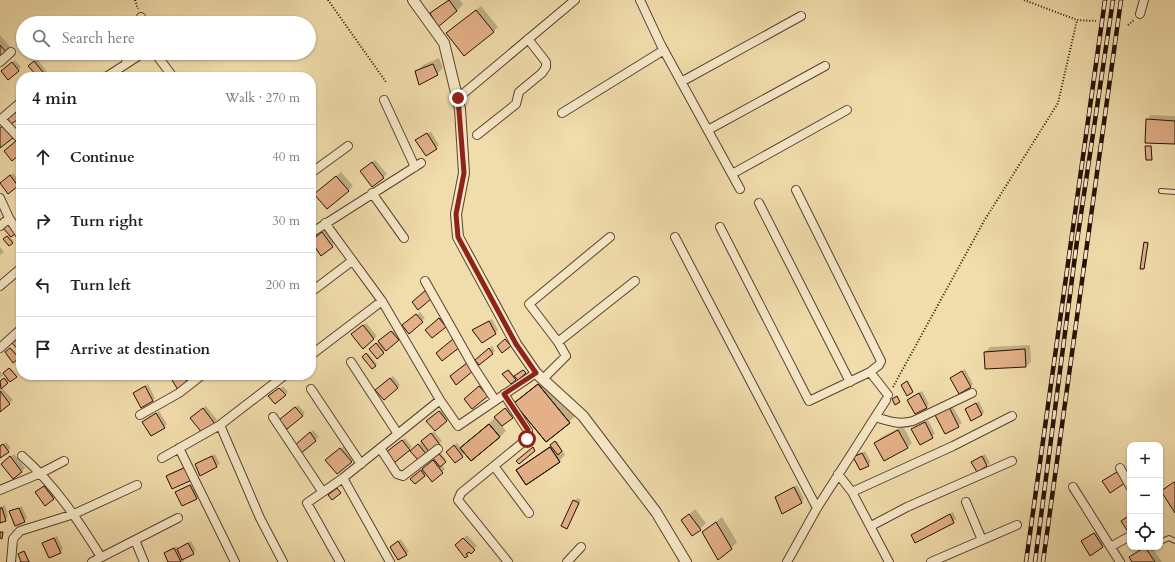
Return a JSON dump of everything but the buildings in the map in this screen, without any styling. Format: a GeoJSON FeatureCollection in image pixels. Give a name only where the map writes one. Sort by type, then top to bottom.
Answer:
{"type":"FeatureCollection","features":[{"type":"Feature","properties":{"kind":"street"},"geometry":{"type":"LineString","coordinates":[[413,0],[444,43],[458,98],[464,173],[456,214],[458,237],[516,344],[539,376],[583,416],[656,512],[686,562]]}},
{"type":"Feature","properties":{"kind":"street"},"geometry":{"type":"LineString","coordinates":[[458,98],[575,0]]}},
{"type":"Feature","properties":{"kind":"street"},"geometry":{"type":"LineString","coordinates":[[640,0],[664,50],[740,189]]}},
{"type":"Feature","properties":{"kind":"street"},"geometry":{"type":"LineString","coordinates":[[1140,14],[1144,0]]}},
{"type":"Feature","properties":{"kind":"street"},"geometry":{"type":"LineString","coordinates":[[681,82],[801,16]]}},
{"type":"Feature","properties":{"kind":"street"},"geometry":{"type":"LineString","coordinates":[[477,135],[516,104],[519,92],[542,73],[546,67],[546,62],[528,39]]}},
{"type":"Feature","properties":{"kind":"street"},"geometry":{"type":"LineString","coordinates":[[562,113],[664,50]]}},
{"type":"Feature","properties":{"kind":"street"},"geometry":{"type":"LineString","coordinates":[[0,62],[11,52]]}},
{"type":"Feature","properties":{"kind":"street"},"geometry":{"type":"LineString","coordinates":[[126,65],[128,60]]}},
{"type":"Feature","properties":{"kind":"street"},"geometry":{"type":"LineString","coordinates":[[114,72],[134,60]]}},
{"type":"Feature","properties":{"kind":"street"},"geometry":{"type":"LineString","coordinates":[[160,60],[169,72]]}},
{"type":"Feature","properties":{"kind":"street"},"geometry":{"type":"LineString","coordinates":[[708,130],[825,66]]}},
{"type":"Feature","properties":{"kind":"street"},"geometry":{"type":"LineString","coordinates":[[316,229],[418,165],[384,100]]}},
{"type":"Feature","properties":{"kind":"street"},"geometry":{"type":"LineString","coordinates":[[16,106],[1,119],[16,135]]}},
{"type":"Feature","properties":{"kind":"street"},"geometry":{"type":"LineString","coordinates":[[732,174],[847,110]]}},
{"type":"Feature","properties":{"kind":"street"},"geometry":{"type":"LineString","coordinates":[[316,169],[348,146]]}},
{"type":"Feature","properties":{"kind":"street"},"geometry":{"type":"LineString","coordinates":[[720,227],[806,398],[809,401],[812,400],[850,382],[870,372],[879,365],[881,361],[796,190]]}},
{"type":"Feature","properties":{"kind":"street"},"geometry":{"type":"LineString","coordinates":[[372,193],[404,238]]}},
{"type":"Feature","properties":{"kind":"street"},"geometry":{"type":"LineString","coordinates":[[0,198],[9,218],[16,228]]}},
{"type":"Feature","properties":{"kind":"street"},"geometry":{"type":"LineString","coordinates":[[759,203],[850,382]]}},
{"type":"Feature","properties":{"kind":"street"},"geometry":{"type":"LineString","coordinates":[[0,226],[9,218]]}},
{"type":"Feature","properties":{"kind":"street"},"geometry":{"type":"LineString","coordinates":[[325,223],[382,301],[440,400],[458,426],[504,394],[539,376],[566,356],[558,342],[529,304],[610,237]]}},
{"type":"Feature","properties":{"kind":"street"},"geometry":{"type":"LineString","coordinates":[[675,237],[817,508]]}},
{"type":"Feature","properties":{"kind":"street"},"geometry":{"type":"LineString","coordinates":[[316,288],[352,261]]}},
{"type":"Feature","properties":{"kind":"street"},"geometry":{"type":"LineString","coordinates":[[0,286],[16,272]]}},
{"type":"Feature","properties":{"kind":"street"},"geometry":{"type":"LineString","coordinates":[[425,281],[473,366],[495,400]]}},
{"type":"Feature","properties":{"kind":"street"},"geometry":{"type":"LineString","coordinates":[[558,342],[635,281]]}},
{"type":"Feature","properties":{"kind":"street"},"geometry":{"type":"LineString","coordinates":[[316,351],[382,301]]}},
{"type":"Feature","properties":{"kind":"street"},"geometry":{"type":"LineString","coordinates":[[0,348],[16,334]]}},
{"type":"Feature","properties":{"kind":"street"},"geometry":{"type":"LineString","coordinates":[[351,362],[398,434]]}},
{"type":"Feature","properties":{"kind":"street"},"geometry":{"type":"LineString","coordinates":[[787,562],[817,508],[887,398],[870,372]]}},
{"type":"Feature","properties":{"kind":"street"},"geometry":{"type":"LineString","coordinates":[[140,415],[179,393],[196,380]]}},
{"type":"Feature","properties":{"kind":"street"},"geometry":{"type":"LineString","coordinates":[[162,458],[220,424],[278,380]]}},
{"type":"Feature","properties":{"kind":"street"},"geometry":{"type":"LineString","coordinates":[[311,389],[361,464]]}},
{"type":"Feature","properties":{"kind":"street"},"geometry":{"type":"LineString","coordinates":[[875,417],[905,424],[972,393]]}},
{"type":"Feature","properties":{"kind":"street"},"geometry":{"type":"LineString","coordinates":[[504,394],[528,430],[529,435],[527,439],[461,492],[458,500],[508,562]]}},
{"type":"Feature","properties":{"kind":"street"},"geometry":{"type":"LineString","coordinates":[[340,562],[306,502],[343,478],[440,400]]}},
{"type":"Feature","properties":{"kind":"street"},"geometry":{"type":"LineString","coordinates":[[852,492],[953,446],[1012,416]]}},
{"type":"Feature","properties":{"kind":"street"},"geometry":{"type":"LineString","coordinates":[[273,417],[322,491]]}},
{"type":"Feature","properties":{"kind":"street"},"geometry":{"type":"LineString","coordinates":[[220,424],[280,561]]}},
{"type":"Feature","properties":{"kind":"street"},"geometry":{"type":"LineString","coordinates":[[179,448],[235,562]]}},
{"type":"Feature","properties":{"kind":"street"},"geometry":{"type":"LineString","coordinates":[[380,448],[397,474],[403,476],[438,449]]}},
{"type":"Feature","properties":{"kind":"street"},"geometry":{"type":"LineString","coordinates":[[22,456],[41,473],[74,514],[101,557]]}},
{"type":"Feature","properties":{"kind":"street"},"geometry":{"type":"LineString","coordinates":[[0,490],[41,473],[64,460]]}},
{"type":"Feature","properties":{"kind":"street"},"geometry":{"type":"LineString","coordinates":[[871,526],[907,507],[1012,461]]}},
{"type":"Feature","properties":{"kind":"street"},"geometry":{"type":"LineString","coordinates":[[494,466],[529,512]]}},
{"type":"Feature","properties":{"kind":"street"},"geometry":{"type":"LineString","coordinates":[[1120,468],[1127,481]]}},
{"type":"Feature","properties":{"kind":"street"},"geometry":{"type":"LineString","coordinates":[[838,474],[852,492],[871,526],[888,562]]}},
{"type":"Feature","properties":{"kind":"street"},"geometry":{"type":"LineString","coordinates":[[343,478],[390,562]]}},
{"type":"Feature","properties":{"kind":"street"},"geometry":{"type":"LineString","coordinates":[[11,562],[13,539],[20,531],[74,514],[137,485]]}},
{"type":"Feature","properties":{"kind":"street"},"geometry":{"type":"LineString","coordinates":[[1073,487],[1112,546],[1120,562]]}},
{"type":"Feature","properties":{"kind":"street"},"geometry":{"type":"LineString","coordinates":[[966,502],[982,540]]}},
{"type":"Feature","properties":{"kind":"street"},"geometry":{"type":"LineString","coordinates":[[92,562],[178,518]]}},
{"type":"Feature","properties":{"kind":"street"},"geometry":{"type":"LineString","coordinates":[[930,562],[1017,524]]}},
{"type":"Feature","properties":{"kind":"street"},"geometry":{"type":"LineString","coordinates":[[1112,546],[1127,538]]}},
{"type":"Feature","properties":{"kind":"street"},"geometry":{"type":"LineString","coordinates":[[135,540],[144,562]]}},
{"type":"Feature","properties":{"kind":"street"},"geometry":{"type":"LineString","coordinates":[[567,562],[581,547]]}},
{"type":"Feature","properties":{"kind":"lane"},"geometry":{"type":"LineString","coordinates":[[1161,192],[1175,192]]}},
{"type":"Feature","properties":{"kind":"lane"},"geometry":{"type":"LineString","coordinates":[[1163,541],[1169,538],[1175,542]]}},
{"type":"Feature","properties":{"kind":"path"},"geometry":{"type":"LineString","coordinates":[[328,0],[386,82]]}},
{"type":"Feature","properties":{"kind":"path"},"geometry":{"type":"LineString","coordinates":[[1024,0],[1077,20],[1096,21]]}},
{"type":"Feature","properties":{"kind":"path"},"geometry":{"type":"LineString","coordinates":[[887,398],[984,221],[1058,103],[1077,20]]}},
{"type":"Feature","properties":{"kind":"railway"},"geometry":{"type":"LineString","coordinates":[[1026,562],[1105,0]]}},
{"type":"Feature","properties":{"kind":"railway"},"geometry":{"type":"LineString","coordinates":[[1035,562],[1077,241],[1113,0]]}},
{"type":"Feature","properties":{"kind":"railway"},"geometry":{"type":"LineString","coordinates":[[1043,562],[1121,0]]}},
{"type":"Feature","properties":{"kind":"route"},"geometry":{"type":"LineString","coordinates":[[458,98],[464,173],[456,214],[458,237],[516,344],[536,373],[504,394],[528,430],[529,435],[527,439]]}}]}
